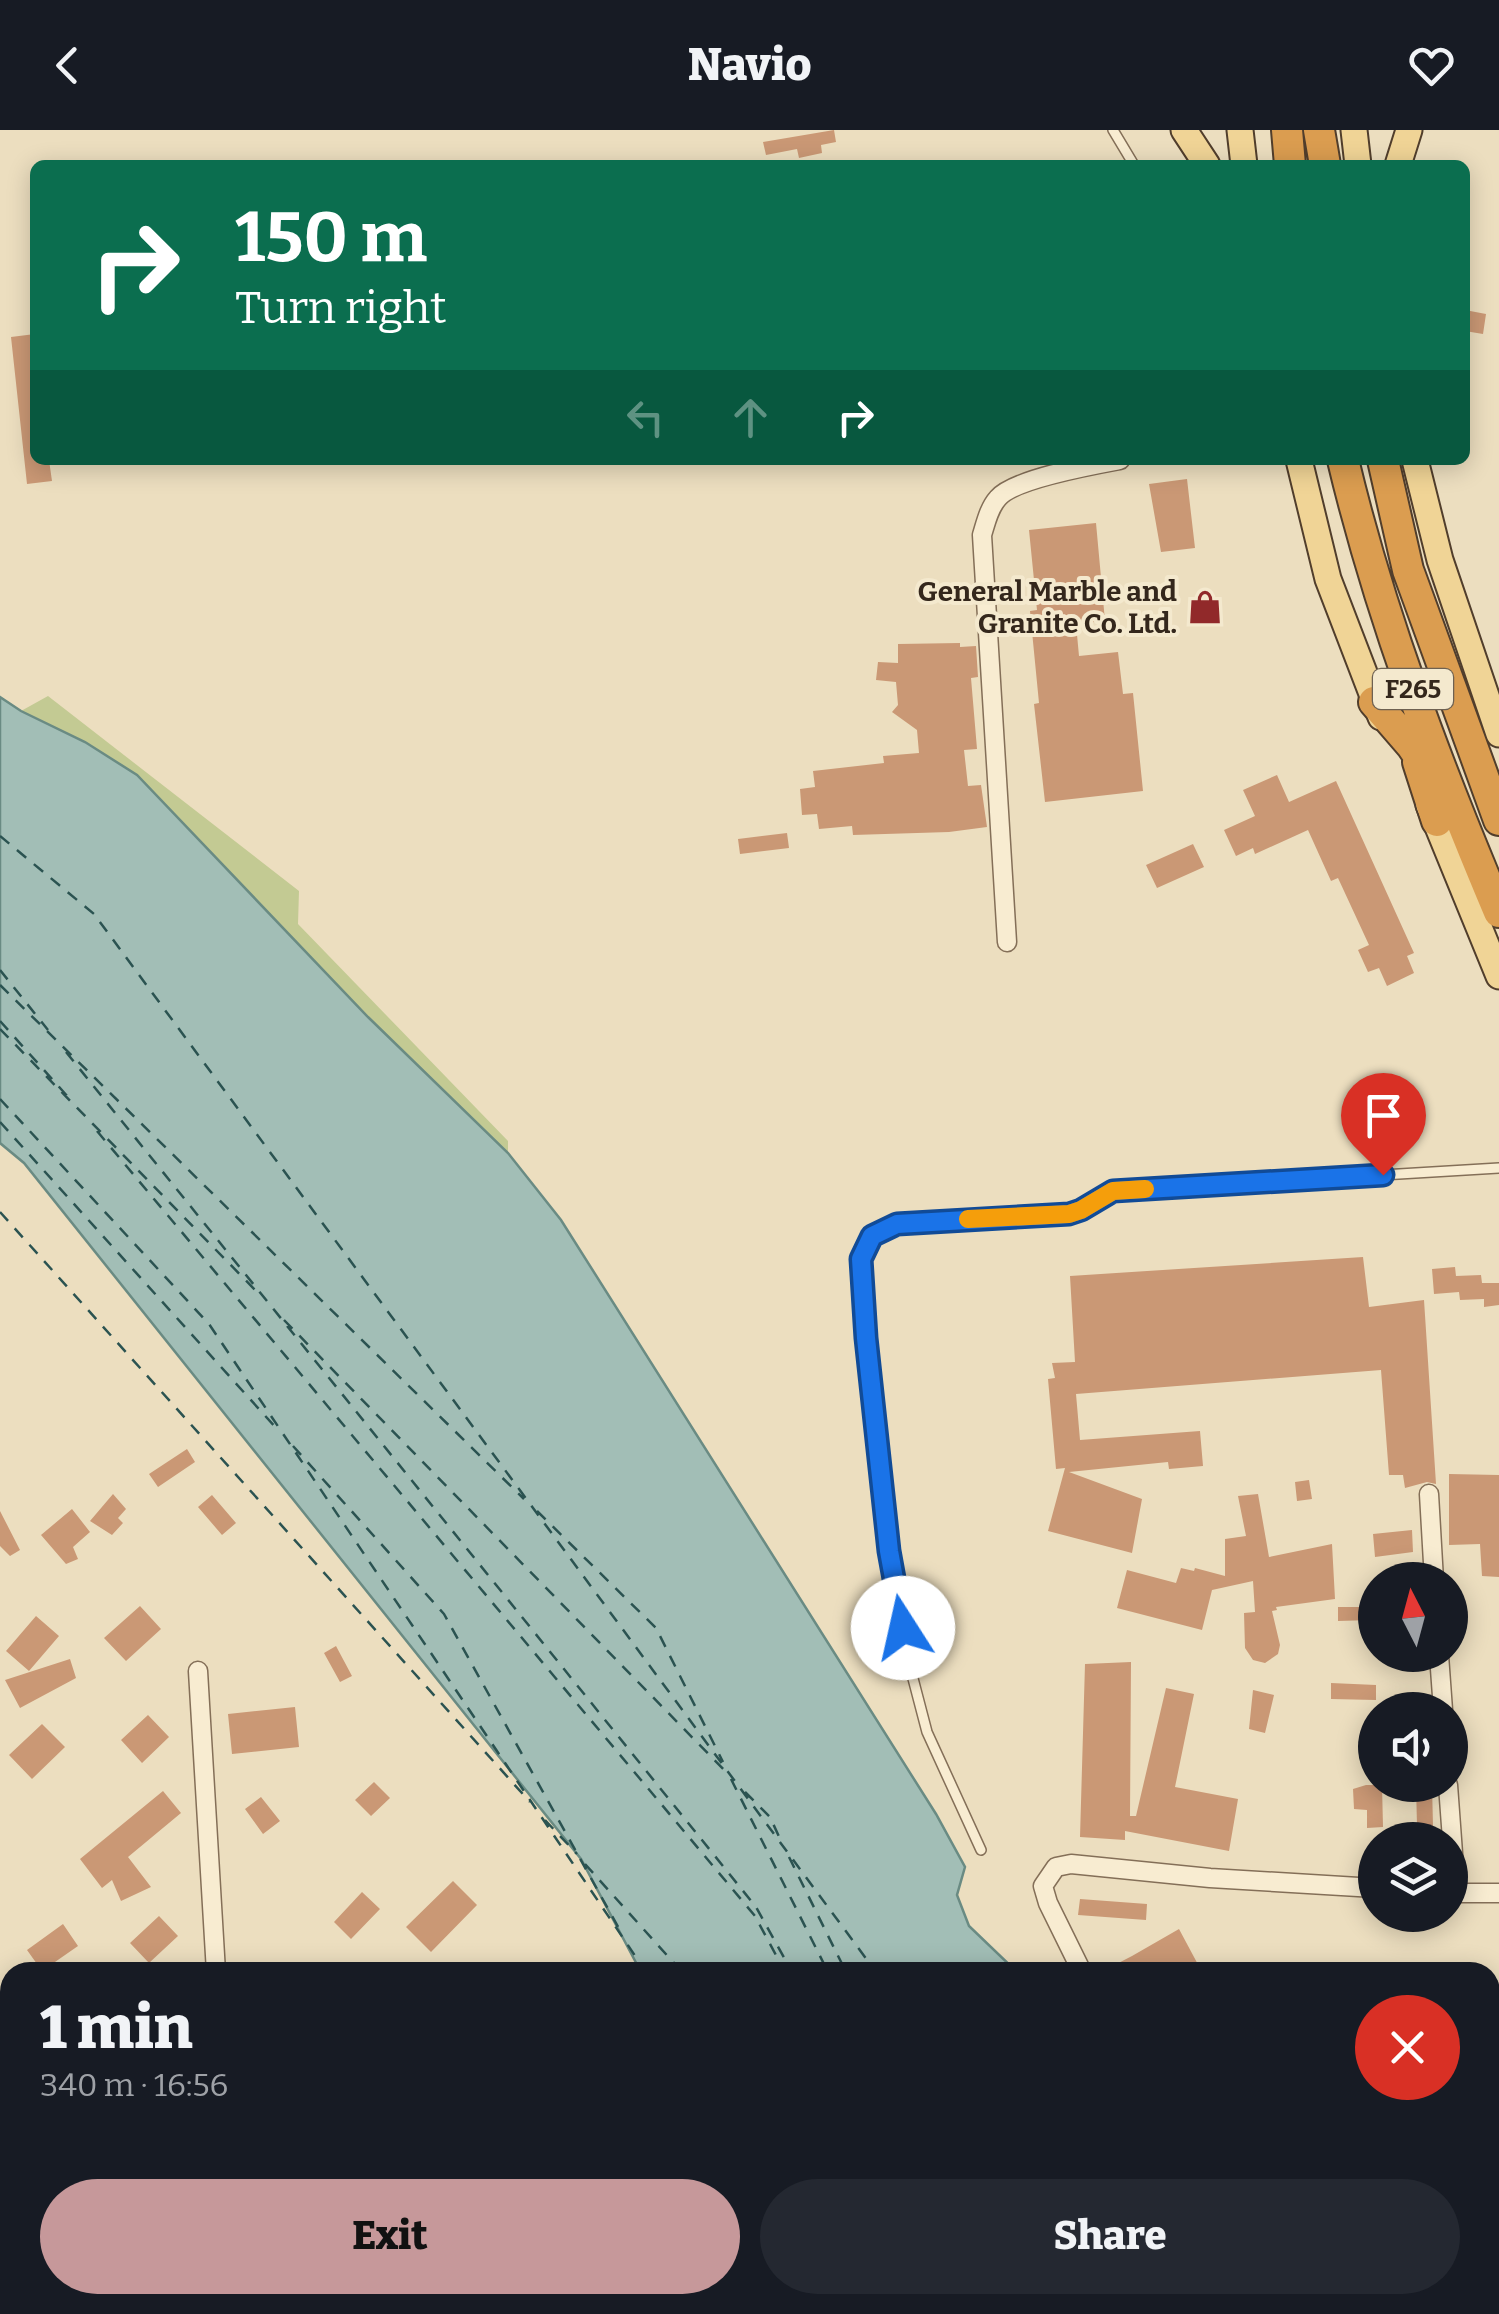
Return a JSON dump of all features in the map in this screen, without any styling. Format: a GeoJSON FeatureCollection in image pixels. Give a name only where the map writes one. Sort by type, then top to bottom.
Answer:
{"type":"FeatureCollection","features":[{"type":"Feature","properties":{"kind":"highway"},"geometry":{"type":"LineString","coordinates":[[1287,130],[1290,160]]}},
{"type":"Feature","properties":{"kind":"highway"},"geometry":{"type":"LineString","coordinates":[[1318,130],[1324,160]]}},
{"type":"Feature","properties":{"kind":"highway","name":"F265"},"geometry":{"type":"LineString","coordinates":[[1344,465],[1366,554],[1412,685],[1452,818],[1499,912]]}},
{"type":"Feature","properties":{"kind":"highway","name":"F265"},"geometry":{"type":"LineString","coordinates":[[1384,465],[1408,570],[1492,800]]}},
{"type":"Feature","properties":{"kind":"highway"},"geometry":{"type":"LineString","coordinates":[[1412,685],[1412,746]]}},
{"type":"Feature","properties":{"kind":"highway"},"geometry":{"type":"LineString","coordinates":[[1374,702],[1412,746],[1452,818],[1492,800]]}},
{"type":"Feature","properties":{"kind":"main road"},"geometry":{"type":"LineString","coordinates":[[1184,130],[1204,160]]}},
{"type":"Feature","properties":{"kind":"main road"},"geometry":{"type":"LineString","coordinates":[[1240,130],[1243,160]]}},
{"type":"Feature","properties":{"kind":"main road"},"geometry":{"type":"LineString","coordinates":[[1354,130],[1357,160]]}},
{"type":"Feature","properties":{"kind":"main road"},"geometry":{"type":"LineString","coordinates":[[1400,160],[1409,130]]}},
{"type":"Feature","properties":{"kind":"main road"},"geometry":{"type":"LineString","coordinates":[[1300,465],[1328,579],[1374,702],[1452,818],[1499,976]]}},
{"type":"Feature","properties":{"kind":"main road"},"geometry":{"type":"LineString","coordinates":[[1416,465],[1440,560],[1499,734]]}},
{"type":"Feature","properties":{"kind":"street"},"geometry":{"type":"LineString","coordinates":[[1007,942],[982,535],[989,510],[1000,495],[1017,484],[1099,465]]}},
{"type":"Feature","properties":{"kind":"street"},"geometry":{"type":"LineString","coordinates":[[1428,1494],[1433,1562]]}},
{"type":"Feature","properties":{"kind":"street"},"geometry":{"type":"LineString","coordinates":[[198,1671],[215,1962]]}},
{"type":"Feature","properties":{"kind":"street"},"geometry":{"type":"LineString","coordinates":[[1077,1962],[1048,1903],[1044,1886],[1056,1867],[1070,1864],[1358,1887]]}},
{"type":"Feature","properties":{"kind":"street"},"geometry":{"type":"LineString","coordinates":[[1468,1894],[1499,1893]]}},
{"type":"Feature","properties":{"kind":"lane"},"geometry":{"type":"LineString","coordinates":[[1114,130],[1131,160]]}},
{"type":"Feature","properties":{"kind":"lane"},"geometry":{"type":"LineString","coordinates":[[981,1850],[927,1732],[910,1667],[889,1551],[862,1279],[861,1259],[872,1236],[897,1224],[1069,1214],[1113,1191],[1499,1168]]}},
{"type":"Feature","properties":{"kind":"green space"},"geometry":{"type":"Polygon","coordinates":[[[48,696],[299,891],[298,924],[508,1141],[508,1153],[368,1017],[137,775],[85,742],[21,711],[48,696]]]}},
{"type":"Feature","properties":{"kind":"water"},"geometry":{"type":"Polygon","coordinates":[[[0,697],[137,775],[368,1017],[508,1153],[561,1220],[936,1814],[965,1867],[957,1895],[969,1926],[1007,1962],[636,1962],[581,1859],[24,1163],[0,1143],[0,697]]]}},
{"type":"Feature","properties":{"kind":"building"},"geometry":{"type":"Polygon","coordinates":[[[834,130],[836,142],[821,145],[822,153],[799,158],[797,149],[766,155],[763,142],[834,130]]]}},
{"type":"Feature","properties":{"kind":"building"},"geometry":{"type":"Polygon","coordinates":[[[1470,311],[1486,314],[1483,334],[1470,332],[1470,311]]]}},
{"type":"Feature","properties":{"kind":"building"},"geometry":{"type":"Polygon","coordinates":[[[30,335],[30,465],[50,465],[52,481],[27,484],[11,337],[30,335]]]}},
{"type":"Feature","properties":{"kind":"building"},"geometry":{"type":"Polygon","coordinates":[[[1187,479],[1195,548],[1161,552],[1149,484],[1187,479]]]}},
{"type":"Feature","properties":{"kind":"building"},"geometry":{"type":"Polygon","coordinates":[[[1096,523],[1105,621],[1076,624],[1079,656],[1118,652],[1123,694],[1133,693],[1143,791],[1045,802],[1034,704],[1039,703],[1030,611],[1037,610],[1029,530],[1096,523]]]}},
{"type":"Feature","properties":{"kind":"building"},"geometry":{"type":"Polygon","coordinates":[[[960,643],[960,647],[976,646],[978,677],[971,678],[977,749],[964,750],[968,786],[981,785],[987,827],[853,835],[852,826],[819,829],[817,814],[802,815],[800,789],[815,787],[813,771],[884,763],[883,756],[919,753],[917,730],[892,712],[898,705],[896,682],[876,680],[878,662],[898,663],[898,644],[960,643]]]}},
{"type":"Feature","properties":{"kind":"building"},"geometry":{"type":"Polygon","coordinates":[[[1277,775],[1289,802],[1336,781],[1414,953],[1407,956],[1414,973],[1387,986],[1379,968],[1368,972],[1358,950],[1369,945],[1338,878],[1331,881],[1308,830],[1255,854],[1253,848],[1236,856],[1224,830],[1255,816],[1243,790],[1277,775]]]}},
{"type":"Feature","properties":{"kind":"building"},"geometry":{"type":"Polygon","coordinates":[[[787,833],[789,848],[740,854],[738,839],[787,833]]]}},
{"type":"Feature","properties":{"kind":"building"},"geometry":{"type":"Polygon","coordinates":[[[1193,844],[1204,867],[1157,888],[1146,865],[1193,844]]]}},
{"type":"Feature","properties":{"kind":"building"},"geometry":{"type":"Polygon","coordinates":[[[1363,1257],[1369,1307],[1424,1300],[1436,1484],[1427,1482],[1405,1488],[1403,1475],[1389,1475],[1381,1370],[1076,1394],[1080,1440],[1200,1431],[1203,1466],[1169,1469],[1168,1462],[1069,1472],[1142,1499],[1132,1553],[1048,1531],[1065,1468],[1056,1469],[1048,1379],[1055,1378],[1052,1363],[1075,1362],[1070,1276],[1363,1257]]]}},
{"type":"Feature","properties":{"kind":"building"},"geometry":{"type":"Polygon","coordinates":[[[1455,1267],[1456,1276],[1481,1275],[1482,1283],[1499,1283],[1499,1305],[1484,1307],[1484,1299],[1460,1300],[1459,1292],[1434,1294],[1432,1269],[1455,1267]]]}},
{"type":"Feature","properties":{"kind":"building"},"geometry":{"type":"Polygon","coordinates":[[[187,1449],[195,1462],[158,1487],[149,1474],[187,1449]]]}},
{"type":"Feature","properties":{"kind":"building"},"geometry":{"type":"Polygon","coordinates":[[[1449,1474],[1499,1475],[1499,1577],[1482,1576],[1480,1544],[1449,1545],[1449,1474]]]}},
{"type":"Feature","properties":{"kind":"building"},"geometry":{"type":"Polygon","coordinates":[[[1309,1480],[1312,1499],[1297,1501],[1295,1482],[1309,1480]]]}},
{"type":"Feature","properties":{"kind":"building"},"geometry":{"type":"Polygon","coordinates":[[[113,1494],[126,1509],[118,1518],[123,1523],[112,1535],[90,1521],[113,1494]]]}},
{"type":"Feature","properties":{"kind":"building"},"geometry":{"type":"Polygon","coordinates":[[[1258,1494],[1269,1557],[1332,1544],[1335,1599],[1276,1607],[1272,1611],[1280,1645],[1278,1654],[1265,1663],[1253,1660],[1245,1648],[1244,1613],[1255,1612],[1253,1581],[1212,1590],[1202,1630],[1117,1608],[1127,1570],[1176,1583],[1181,1568],[1225,1576],[1225,1539],[1246,1536],[1238,1496],[1258,1494]]]}},
{"type":"Feature","properties":{"kind":"building"},"geometry":{"type":"Polygon","coordinates":[[[212,1495],[236,1523],[222,1535],[198,1507],[212,1495]]]}},
{"type":"Feature","properties":{"kind":"building"},"geometry":{"type":"Polygon","coordinates":[[[72,1509],[90,1532],[73,1547],[78,1559],[66,1564],[41,1535],[72,1509]]]}},
{"type":"Feature","properties":{"kind":"building"},"geometry":{"type":"Polygon","coordinates":[[[0,1511],[20,1550],[10,1556],[0,1546],[0,1511]]]}},
{"type":"Feature","properties":{"kind":"building"},"geometry":{"type":"Polygon","coordinates":[[[1412,1530],[1413,1552],[1375,1557],[1373,1534],[1412,1530]]]}},
{"type":"Feature","properties":{"kind":"building"},"geometry":{"type":"Polygon","coordinates":[[[140,1606],[161,1629],[126,1661],[104,1638],[140,1606]]]}},
{"type":"Feature","properties":{"kind":"building"},"geometry":{"type":"Polygon","coordinates":[[[1338,1607],[1358,1607],[1358,1620],[1338,1621],[1338,1607]]]}},
{"type":"Feature","properties":{"kind":"building"},"geometry":{"type":"Polygon","coordinates":[[[36,1616],[59,1636],[29,1671],[6,1651],[36,1616]]]}},
{"type":"Feature","properties":{"kind":"building"},"geometry":{"type":"Polygon","coordinates":[[[336,1646],[352,1676],[340,1682],[324,1653],[336,1646]]]}},
{"type":"Feature","properties":{"kind":"building"},"geometry":{"type":"Polygon","coordinates":[[[70,1659],[76,1678],[20,1708],[5,1680],[70,1659]]]}},
{"type":"Feature","properties":{"kind":"building"},"geometry":{"type":"Polygon","coordinates":[[[1131,1662],[1130,1816],[1136,1816],[1166,1688],[1194,1694],[1175,1787],[1238,1799],[1229,1851],[1125,1831],[1125,1840],[1080,1837],[1085,1664],[1131,1662]]]}},
{"type":"Feature","properties":{"kind":"building"},"geometry":{"type":"Polygon","coordinates":[[[1331,1683],[1376,1685],[1376,1692],[1358,1692],[1358,1700],[1331,1699],[1331,1683]]]}},
{"type":"Feature","properties":{"kind":"building"},"geometry":{"type":"Polygon","coordinates":[[[1253,1690],[1274,1695],[1265,1733],[1249,1729],[1253,1690]]]}},
{"type":"Feature","properties":{"kind":"building"},"geometry":{"type":"Polygon","coordinates":[[[295,1707],[299,1747],[232,1754],[228,1714],[295,1707]]]}},
{"type":"Feature","properties":{"kind":"building"},"geometry":{"type":"Polygon","coordinates":[[[148,1715],[169,1737],[142,1763],[121,1740],[148,1715]]]}},
{"type":"Feature","properties":{"kind":"building"},"geometry":{"type":"Polygon","coordinates":[[[42,1724],[65,1747],[32,1779],[9,1755],[42,1724]]]}},
{"type":"Feature","properties":{"kind":"building"},"geometry":{"type":"Polygon","coordinates":[[[374,1782],[390,1798],[371,1816],[355,1800],[374,1782]]]}},
{"type":"Feature","properties":{"kind":"building"},"geometry":{"type":"Polygon","coordinates":[[[1358,1787],[1358,1802],[1382,1802],[1383,1822],[1367,1822],[1367,1810],[1354,1809],[1353,1789],[1358,1787]]]}},
{"type":"Feature","properties":{"kind":"building"},"geometry":{"type":"Polygon","coordinates":[[[163,1791],[181,1813],[128,1857],[151,1887],[121,1901],[112,1880],[102,1888],[80,1859],[163,1791]]]}},
{"type":"Feature","properties":{"kind":"building"},"geometry":{"type":"Polygon","coordinates":[[[261,1797],[280,1821],[263,1834],[245,1809],[261,1797]]]}},
{"type":"Feature","properties":{"kind":"building"},"geometry":{"type":"Polygon","coordinates":[[[1416,1802],[1432,1802],[1433,1822],[1417,1822],[1416,1802]]]}},
{"type":"Feature","properties":{"kind":"building"},"geometry":{"type":"Polygon","coordinates":[[[453,1881],[477,1905],[431,1952],[406,1927],[453,1881]]]}},
{"type":"Feature","properties":{"kind":"building"},"geometry":{"type":"Polygon","coordinates":[[[362,1892],[380,1909],[351,1939],[334,1922],[362,1892]]]}},
{"type":"Feature","properties":{"kind":"building"},"geometry":{"type":"Polygon","coordinates":[[[1080,1899],[1147,1904],[1146,1920],[1078,1915],[1080,1899]]]}},
{"type":"Feature","properties":{"kind":"building"},"geometry":{"type":"Polygon","coordinates":[[[159,1916],[178,1936],[150,1962],[130,1943],[159,1916]]]}},
{"type":"Feature","properties":{"kind":"building"},"geometry":{"type":"Polygon","coordinates":[[[63,1924],[78,1946],[55,1962],[36,1962],[27,1950],[63,1924]]]}},
{"type":"Feature","properties":{"kind":"building"},"geometry":{"type":"Polygon","coordinates":[[[1179,1929],[1197,1962],[1120,1962],[1179,1929]]]}},
{"type":"Feature","properties":{"kind":"ferry route"},"geometry":{"type":"LineString","coordinates":[[0,836],[94,914],[869,1962]]}},
{"type":"Feature","properties":{"kind":"ferry route"},"geometry":{"type":"LineString","coordinates":[[0,970],[48,1030]]}},
{"type":"Feature","properties":{"kind":"ferry route"},"geometry":{"type":"LineString","coordinates":[[0,985],[524,1499]]}},
{"type":"Feature","properties":{"kind":"ferry route"},"geometry":{"type":"LineString","coordinates":[[0,1021],[69,1098]]}},
{"type":"Feature","properties":{"kind":"ferry route"},"geometry":{"type":"LineString","coordinates":[[0,1029],[261,1296]]}},
{"type":"Feature","properties":{"kind":"ferry route"},"geometry":{"type":"LineString","coordinates":[[66,1052],[756,1907],[786,1962]]}},
{"type":"Feature","properties":{"kind":"ferry route"},"geometry":{"type":"LineString","coordinates":[[0,1099],[209,1324],[639,1962]]}},
{"type":"Feature","properties":{"kind":"ferry route"},"geometry":{"type":"LineString","coordinates":[[0,1122],[277,1429]]}},
{"type":"Feature","properties":{"kind":"ferry route"},"geometry":{"type":"LineString","coordinates":[[97,1131],[755,1916],[780,1962]]}},
{"type":"Feature","properties":{"kind":"ferry route"},"geometry":{"type":"LineString","coordinates":[[0,1212],[530,1802]]}},
{"type":"Feature","properties":{"kind":"ferry route"},"geometry":{"type":"LineString","coordinates":[[284,1320],[729,1775]]}},
{"type":"Feature","properties":{"kind":"ferry route"},"geometry":{"type":"LineString","coordinates":[[293,1446],[444,1614],[622,1934]]}},
{"type":"Feature","properties":{"kind":"ferry route"},"geometry":{"type":"LineString","coordinates":[[537,1511],[656,1628],[723,1762]]}},
{"type":"Feature","properties":{"kind":"ferry route"},"geometry":{"type":"LineString","coordinates":[[731,1779],[823,1962]]}},
{"type":"Feature","properties":{"kind":"ferry route"},"geometry":{"type":"LineString","coordinates":[[745,1792],[770,1817],[781,1841]]}},
{"type":"Feature","properties":{"kind":"ferry route"},"geometry":{"type":"LineString","coordinates":[[545,1820],[577,1854]]}},
{"type":"Feature","properties":{"kind":"ferry route"},"geometry":{"type":"LineString","coordinates":[[789,1857],[841,1962]]}},
{"type":"Feature","properties":{"kind":"ferry route"},"geometry":{"type":"LineString","coordinates":[[585,1864],[673,1962]]}},
{"type":"Feature","properties":{"kind":"slow traffic"},"geometry":{"type":"LineString","coordinates":[[968,1219],[1069,1214],[1113,1191],[1145,1189]]}},
{"type":"Feature","properties":{"kind":"place","name":"General Marble and Granite Co. Ltd."},"geometry":{"type":"Point","coordinates":[1205,607]}},
{"type":"Feature","properties":{"kind":"route"},"geometry":{"type":"LineString","coordinates":[[903,1628],[889,1551],[866,1338],[861,1259],[872,1236],[897,1224],[1069,1214],[1113,1191],[1383,1175]]}}]}
